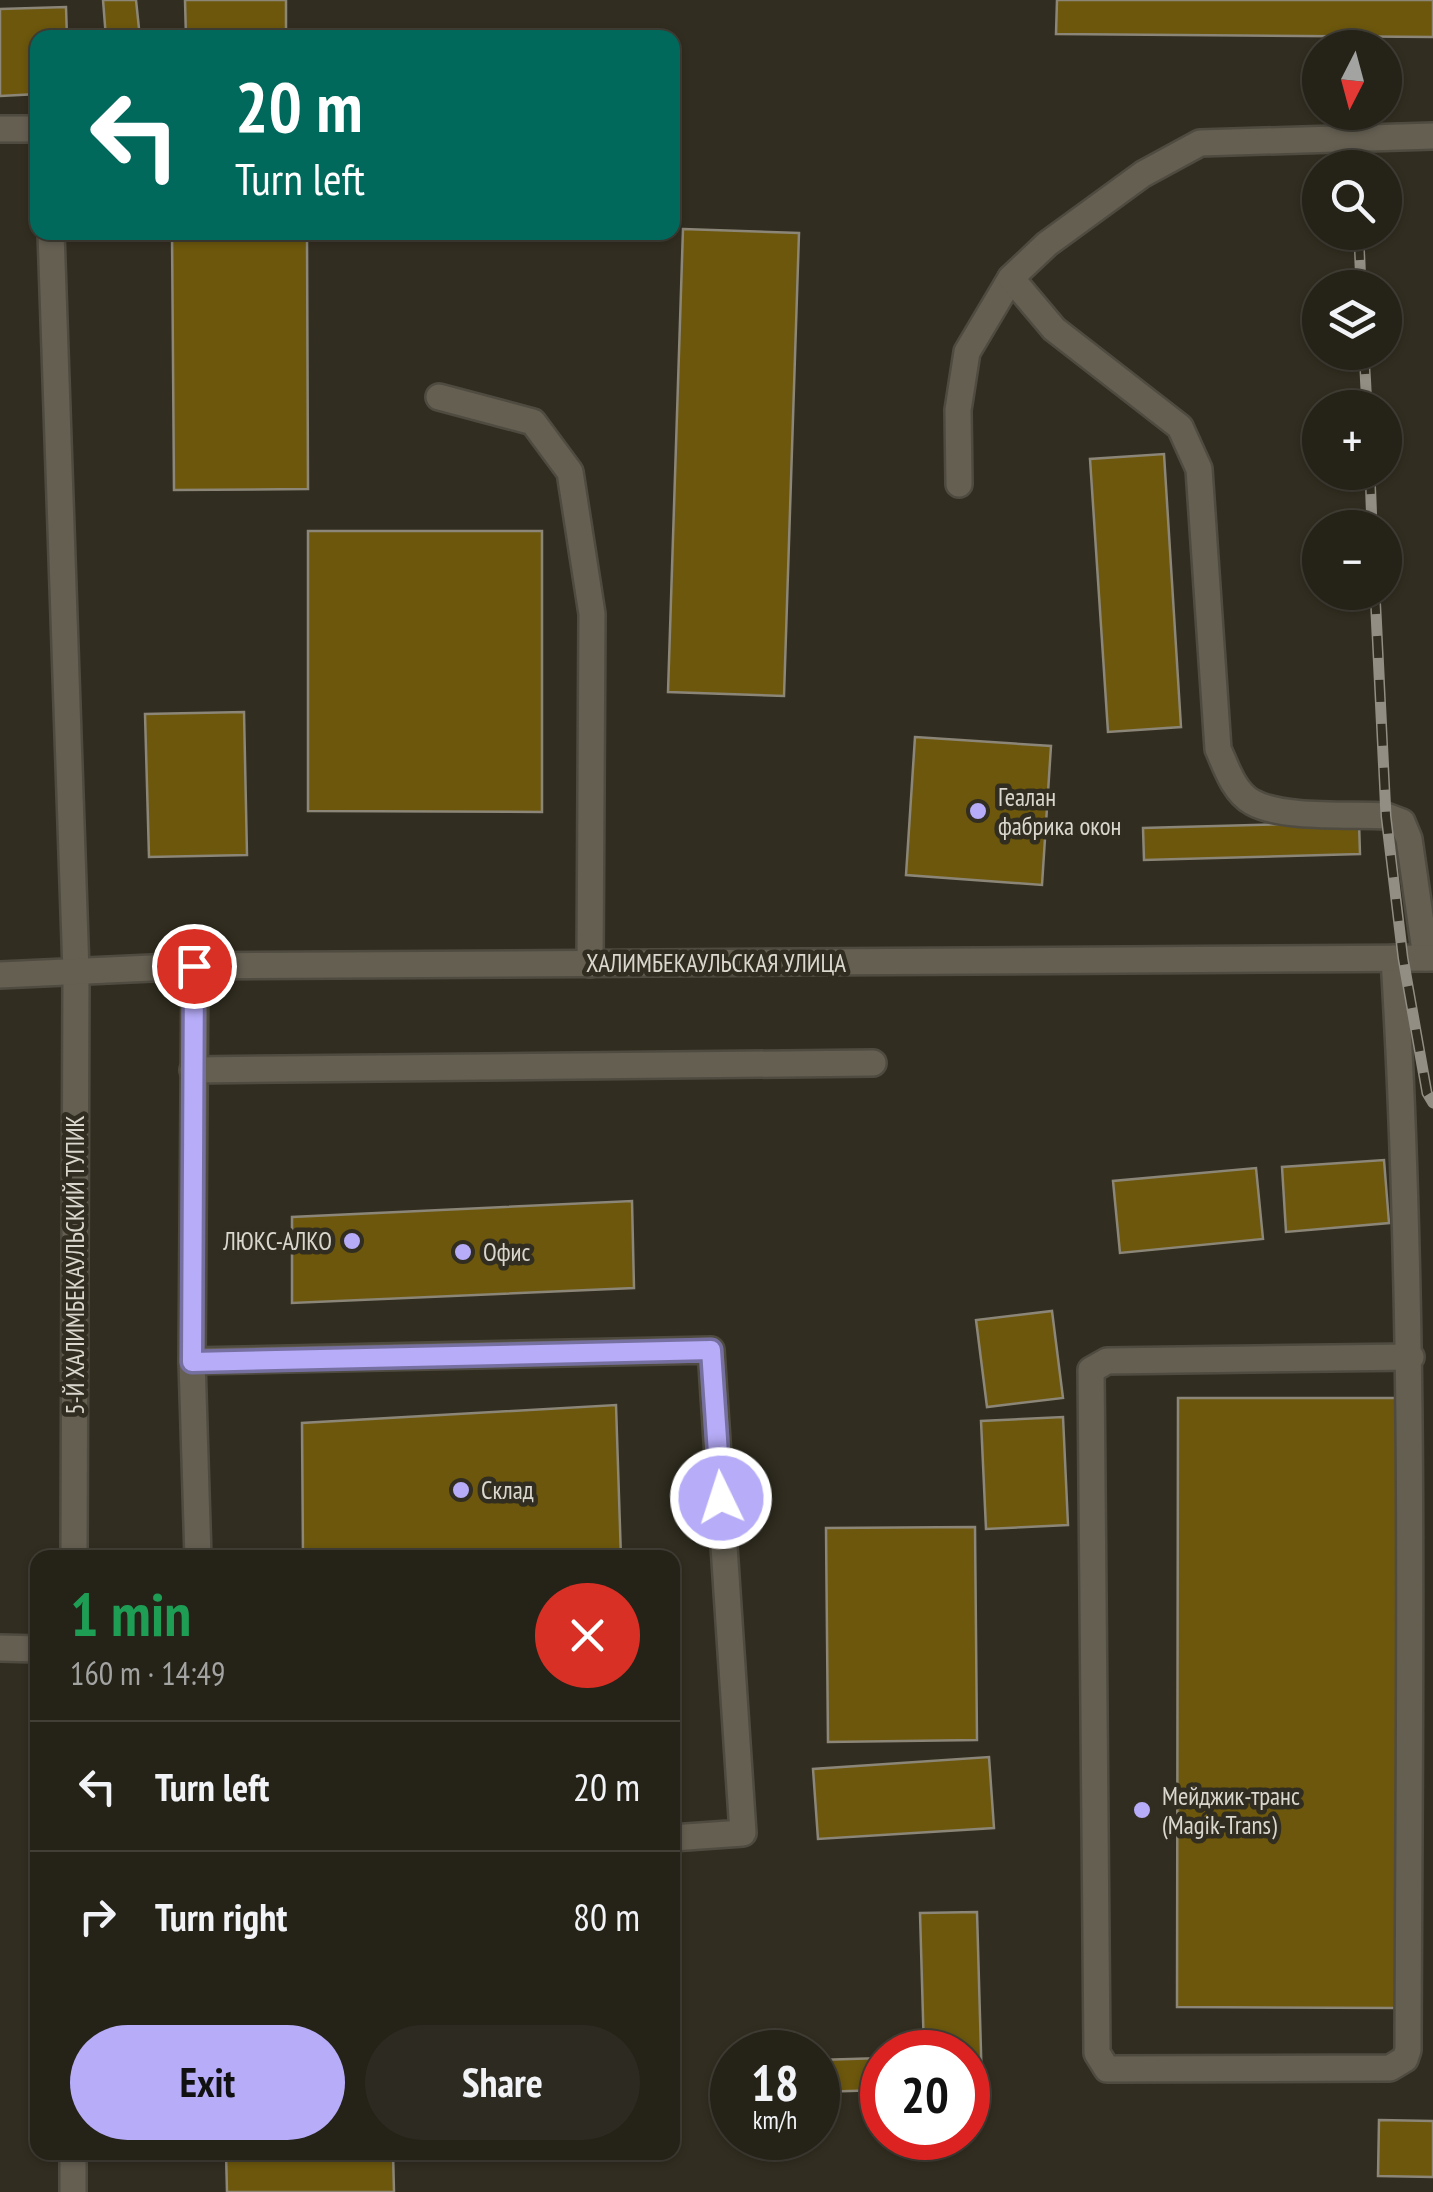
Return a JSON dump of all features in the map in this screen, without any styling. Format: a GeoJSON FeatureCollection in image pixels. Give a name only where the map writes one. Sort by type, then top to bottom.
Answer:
{"type":"FeatureCollection","features":[{"type":"Feature","properties":{"kind":"street"},"geometry":{"type":"LineString","coordinates":[[0,129],[30,129]]}},
{"type":"Feature","properties":{"kind":"street"},"geometry":{"type":"LineString","coordinates":[[959,484],[958,410],[967,352],[1011,278],[1047,244],[1143,174],[1200,143],[1433,136]]}},
{"type":"Feature","properties":{"kind":"street","name":"5-Й ХАЛИМБЕКАУЛЬСКИЙ ТУПИК"},"geometry":{"type":"LineString","coordinates":[[51,240],[76,972],[74,1550]]}},
{"type":"Feature","properties":{"kind":"street"},"geometry":{"type":"LineString","coordinates":[[1011,278],[1054,329],[1180,427],[1199,469],[1218,750],[1233,783],[1250,802],[1273,810],[1386,816],[1402,822],[1410,838],[1429,958]]}},
{"type":"Feature","properties":{"kind":"street"},"geometry":{"type":"LineString","coordinates":[[439,397],[532,422],[570,472],[592,614],[590,964]]}},
{"type":"Feature","properties":{"kind":"street"},"geometry":{"type":"LineString","coordinates":[[1394,958],[1408,1186],[1411,1357],[1405,2059],[1390,2068],[1107,2069],[1097,2053],[1091,1370],[1107,1361],[1411,1357]]}},
{"type":"Feature","properties":{"kind":"street","name":"ХАЛИМБЕКАУЛЬСКАЯ УЛИЦА"},"geometry":{"type":"LineString","coordinates":[[0,976],[194,966],[1429,958]]}},
{"type":"Feature","properties":{"kind":"street"},"geometry":{"type":"LineString","coordinates":[[194,966],[192,1362],[198,1550]]}},
{"type":"Feature","properties":{"kind":"street"},"geometry":{"type":"LineString","coordinates":[[193,1070],[873,1063]]}},
{"type":"Feature","properties":{"kind":"street"},"geometry":{"type":"LineString","coordinates":[[192,1362],[711,1350],[742,1834],[680,1838]]}},
{"type":"Feature","properties":{"kind":"street"},"geometry":{"type":"LineString","coordinates":[[0,1648],[30,1649]]}},
{"type":"Feature","properties":{"kind":"street"},"geometry":{"type":"LineString","coordinates":[[73,2160],[73,2192]]}},
{"type":"Feature","properties":{"kind":"building"},"geometry":{"type":"Polygon","coordinates":[[[103,0],[136,0],[139,30],[105,30],[103,0]]]}},
{"type":"Feature","properties":{"kind":"building"},"geometry":{"type":"Polygon","coordinates":[[[185,0],[286,0],[286,30],[186,30],[185,0]]]}},
{"type":"Feature","properties":{"kind":"building"},"geometry":{"type":"Polygon","coordinates":[[[1057,0],[1433,0],[1433,37],[1402,37],[1402,30],[1302,30],[1302,36],[1056,34],[1057,0]]]}},
{"type":"Feature","properties":{"kind":"building"},"geometry":{"type":"Polygon","coordinates":[[[66,7],[67,30],[30,30],[30,94],[0,96],[0,9],[66,7]]]}},
{"type":"Feature","properties":{"kind":"building"},"geometry":{"type":"Polygon","coordinates":[[[683,229],[799,233],[784,696],[668,692],[683,229]]]}},
{"type":"Feature","properties":{"kind":"building"},"geometry":{"type":"Polygon","coordinates":[[[172,240],[307,240],[308,489],[174,490],[172,240]]]}},
{"type":"Feature","properties":{"kind":"building"},"geometry":{"type":"Polygon","coordinates":[[[1164,454],[1181,727],[1108,732],[1090,459],[1164,454]]]}},
{"type":"Feature","properties":{"kind":"building"},"geometry":{"type":"Polygon","coordinates":[[[308,531],[542,531],[542,812],[308,811],[308,531]]]}},
{"type":"Feature","properties":{"kind":"building"},"geometry":{"type":"Polygon","coordinates":[[[244,712],[247,855],[149,857],[145,714],[244,712]]]}},
{"type":"Feature","properties":{"kind":"building","name":"Геалан фабрика окон"},"geometry":{"type":"Polygon","coordinates":[[[915,737],[1051,746],[1042,885],[906,875],[915,737]]]}},
{"type":"Feature","properties":{"kind":"building"},"geometry":{"type":"Polygon","coordinates":[[[1359,822],[1360,854],[1144,860],[1143,828],[1359,822]]]}},
{"type":"Feature","properties":{"kind":"building"},"geometry":{"type":"Polygon","coordinates":[[[1384,1160],[1389,1223],[1286,1232],[1282,1167],[1384,1160]]]}},
{"type":"Feature","properties":{"kind":"building"},"geometry":{"type":"Polygon","coordinates":[[[1256,1168],[1263,1239],[1120,1253],[1113,1181],[1256,1168]]]}},
{"type":"Feature","properties":{"kind":"building","name":"Офис"},"geometry":{"type":"Polygon","coordinates":[[[632,1201],[634,1288],[292,1303],[292,1217],[632,1201]]]}},
{"type":"Feature","properties":{"kind":"building"},"geometry":{"type":"Polygon","coordinates":[[[1052,1311],[1063,1398],[987,1407],[976,1320],[1052,1311]]]}},
{"type":"Feature","properties":{"kind":"building"},"geometry":{"type":"Polygon","coordinates":[[[1178,1398],[1399,1398],[1397,2008],[1177,2007],[1178,1398]]]}},
{"type":"Feature","properties":{"kind":"building","name":"Склад"},"geometry":{"type":"Polygon","coordinates":[[[616,1405],[621,1550],[303,1550],[302,1423],[616,1405]]]}},
{"type":"Feature","properties":{"kind":"building"},"geometry":{"type":"Polygon","coordinates":[[[1063,1417],[1068,1525],[986,1529],[981,1421],[1063,1417]]]}},
{"type":"Feature","properties":{"kind":"building"},"geometry":{"type":"Polygon","coordinates":[[[975,1527],[977,1740],[828,1742],[826,1528],[975,1527]]]}},
{"type":"Feature","properties":{"kind":"building"},"geometry":{"type":"Polygon","coordinates":[[[989,1757],[994,1828],[818,1839],[813,1769],[989,1757]]]}},
{"type":"Feature","properties":{"kind":"building"},"geometry":{"type":"Polygon","coordinates":[[[977,1912],[980,2030],[923,2030],[920,1913],[977,1912]]]}},
{"type":"Feature","properties":{"kind":"building"},"geometry":{"type":"Polygon","coordinates":[[[840,2059],[860,2059],[860,2091],[840,2091],[840,2059]]]}},
{"type":"Feature","properties":{"kind":"building"},"geometry":{"type":"Polygon","coordinates":[[[1379,2120],[1433,2121],[1433,2177],[1378,2176],[1379,2120]]]}},
{"type":"Feature","properties":{"kind":"building"},"geometry":{"type":"Polygon","coordinates":[[[226,2160],[393,2160],[394,2192],[227,2192],[226,2160]]]}},
{"type":"Feature","properties":{"kind":"railway"},"geometry":{"type":"LineString","coordinates":[[1359,250],[1360,270]]}},
{"type":"Feature","properties":{"kind":"railway"},"geometry":{"type":"LineString","coordinates":[[1365,370],[1366,390]]}},
{"type":"Feature","properties":{"kind":"railway"},"geometry":{"type":"LineString","coordinates":[[1371,490],[1371,510]]}},
{"type":"Feature","properties":{"kind":"railway"},"geometry":{"type":"LineString","coordinates":[[1376,610],[1386,816],[1403,958],[1427,1093],[1433,1103]]}},
{"type":"Feature","properties":{"kind":"place","name":"Геалан фабрика окон"},"geometry":{"type":"Point","coordinates":[978,811]}},
{"type":"Feature","properties":{"kind":"place","name":"ЛЮКС-АЛКО"},"geometry":{"type":"Point","coordinates":[352,1241]}},
{"type":"Feature","properties":{"kind":"place","name":"Офис"},"geometry":{"type":"Point","coordinates":[463,1252]}},
{"type":"Feature","properties":{"kind":"place","name":"Склад"},"geometry":{"type":"Point","coordinates":[461,1490]}},
{"type":"Feature","properties":{"kind":"place","name":"Мейджик-транс (Magik-Trans)"},"geometry":{"type":"Point","coordinates":[1142,1810]}},
{"type":"Feature","properties":{"kind":"route"},"geometry":{"type":"LineString","coordinates":[[194,966],[192,1362],[711,1350],[721,1498]]}}]}
